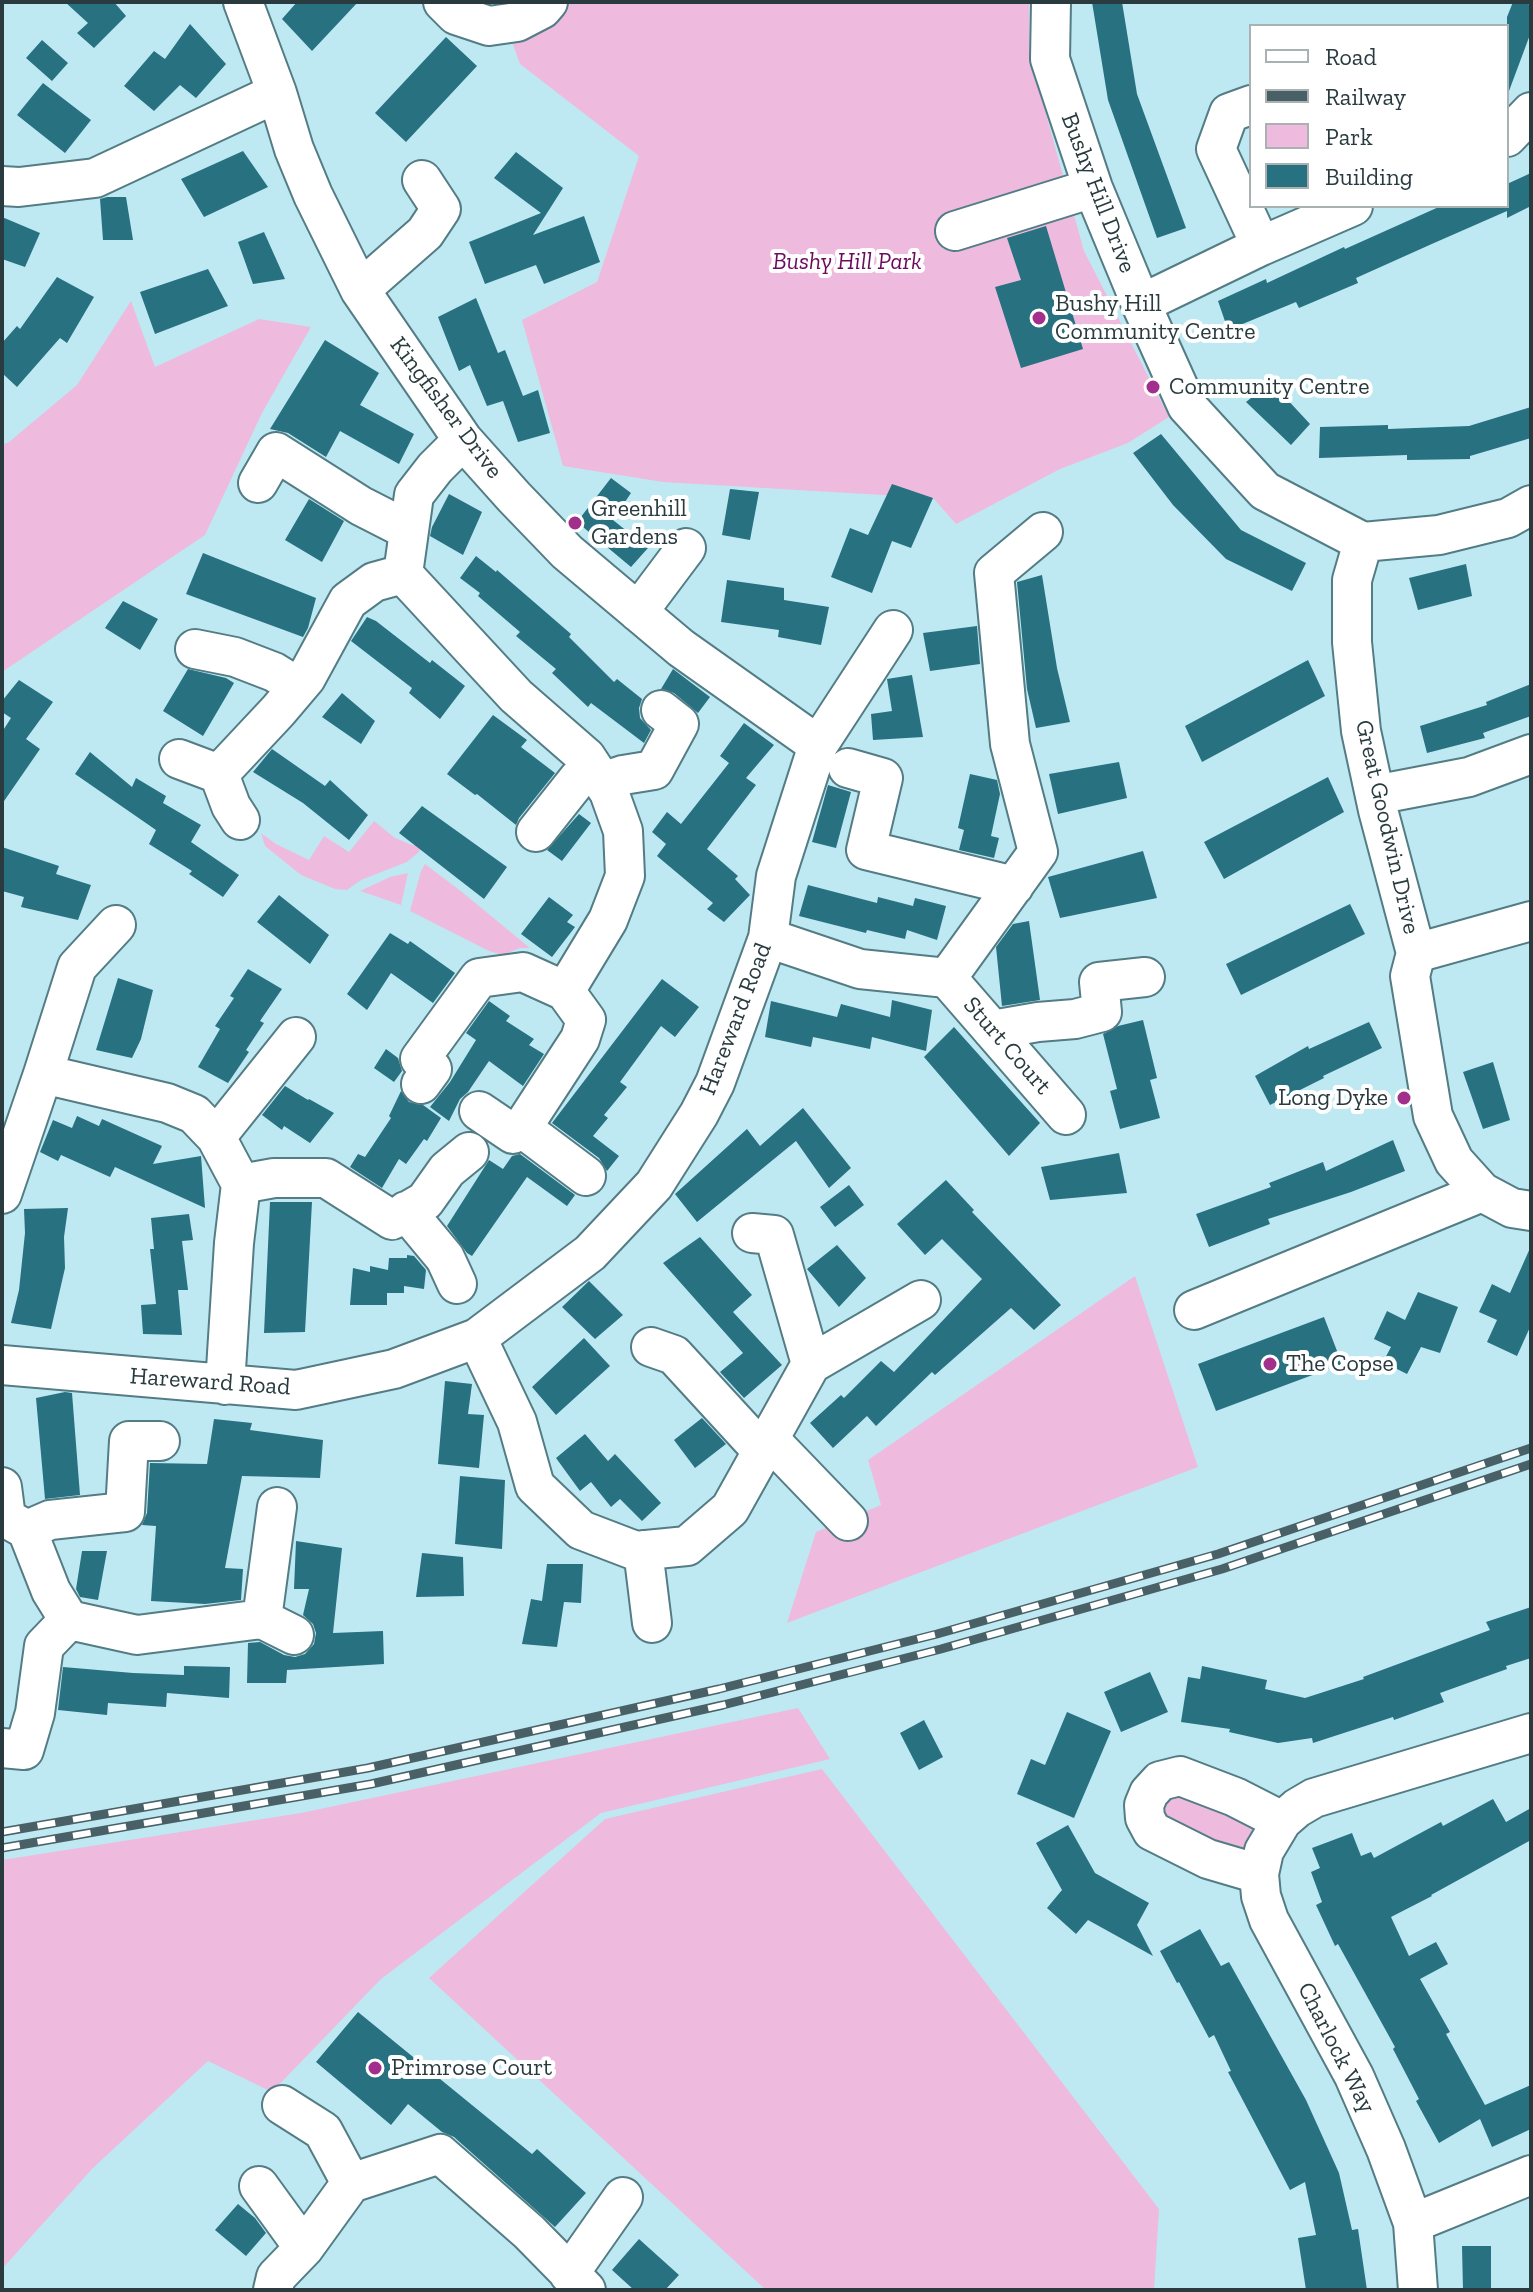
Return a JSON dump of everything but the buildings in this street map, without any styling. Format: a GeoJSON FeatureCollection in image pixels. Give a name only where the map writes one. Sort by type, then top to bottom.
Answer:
{"type":"FeatureCollection","features":[{"type":"Feature","properties":{"kind":"street","name":"Kingfisher Drive"},"geometry":{"type":"LineString","coordinates":[[243,2],[294,149],[360,290],[463,440],[567,552],[681,648],[818,745]]}},
{"type":"Feature","properties":{"kind":"street"},"geometry":{"type":"LineString","coordinates":[[443,2],[456,15],[489,26],[517,22],[542,9],[548,2]]}},
{"type":"Feature","properties":{"kind":"street","name":"Bushy Hill Drive"},"geometry":{"type":"LineString","coordinates":[[1051,2],[1050,59],[1093,188],[1187,406],[1265,491],[1363,542]]}},
{"type":"Feature","properties":{"kind":"street"},"geometry":{"type":"LineString","coordinates":[[2,186],[19,187],[95,178],[277,93]]}},
{"type":"Feature","properties":{"kind":"street"},"geometry":{"type":"LineString","coordinates":[[1249,106],[1229,113],[1216,149],[1261,246]]}},
{"type":"Feature","properties":{"kind":"street"},"geometry":{"type":"LineString","coordinates":[[1509,135],[1531,112]]}},
{"type":"Feature","properties":{"kind":"street"},"geometry":{"type":"LineString","coordinates":[[360,290],[425,233],[441,209],[422,180]]}},
{"type":"Feature","properties":{"kind":"street"},"geometry":{"type":"LineString","coordinates":[[955,231],[1093,188]]}},
{"type":"Feature","properties":{"kind":"street"},"geometry":{"type":"LineString","coordinates":[[1141,304],[1348,208]]}},
{"type":"Feature","properties":{"kind":"street"},"geometry":{"type":"LineString","coordinates":[[463,440],[414,495],[403,574],[516,696],[586,757],[609,792],[623,831],[625,876],[575,1006],[580,1039],[522,1128],[513,1134],[479,1111]]}},
{"type":"Feature","properties":{"kind":"street"},"geometry":{"type":"LineString","coordinates":[[258,483],[276,452],[361,506],[408,530]]}},
{"type":"Feature","properties":{"kind":"street"},"geometry":{"type":"LineString","coordinates":[[1363,542],[1439,535],[1508,518],[1531,505]]}},
{"type":"Feature","properties":{"kind":"street"},"geometry":{"type":"LineString","coordinates":[[768,938],[860,969],[947,978],[1038,852],[1010,744],[994,573],[1043,532]]}},
{"type":"Feature","properties":{"kind":"street","name":"Great Goodwin Drive"},"geometry":{"type":"LineString","coordinates":[[1363,542],[1352,580],[1352,642],[1361,731],[1416,953],[1410,976],[1433,1116],[1454,1161],[1482,1192],[1512,1208],[1531,1211]]}},
{"type":"Feature","properties":{"kind":"street"},"geometry":{"type":"LineString","coordinates":[[638,612],[686,548]]}},
{"type":"Feature","properties":{"kind":"street"},"geometry":{"type":"LineString","coordinates":[[219,774],[306,678],[348,601],[374,582],[403,574]]}},
{"type":"Feature","properties":{"kind":"street","name":"Hareward Road"},"geometry":{"type":"LineString","coordinates":[[2,1365],[296,1390],[394,1369],[477,1338],[590,1253],[654,1185],[715,1083],[768,938],[776,876],[818,745],[893,630]]}},
{"type":"Feature","properties":{"kind":"street"},"geometry":{"type":"LineString","coordinates":[[195,649],[235,657],[274,672],[298,687]]}},
{"type":"Feature","properties":{"kind":"street"},"geometry":{"type":"LineString","coordinates":[[536,832],[578,779],[654,770],[679,724],[661,710]]}},
{"type":"Feature","properties":{"kind":"street"},"geometry":{"type":"LineString","coordinates":[[1375,795],[1469,777],[1531,754]]}},
{"type":"Feature","properties":{"kind":"street"},"geometry":{"type":"LineString","coordinates":[[179,759],[219,774],[240,820]]}},
{"type":"Feature","properties":{"kind":"street"},"geometry":{"type":"LineString","coordinates":[[848,768],[883,778],[866,850],[1014,886]]}},
{"type":"Feature","properties":{"kind":"street"},"geometry":{"type":"LineString","coordinates":[[1416,953],[1531,921]]}},
{"type":"Feature","properties":{"kind":"street"},"geometry":{"type":"LineString","coordinates":[[2,1194],[77,967],[116,925]]}},
{"type":"Feature","properties":{"kind":"street"},"geometry":{"type":"LineString","coordinates":[[421,1084],[432,1069],[420,1059],[479,978],[523,972],[575,1006]]}},
{"type":"Feature","properties":{"kind":"street"},"geometry":{"type":"LineString","coordinates":[[992,1030],[1075,1019],[1102,1012],[1099,982],[1145,977]]}},
{"type":"Feature","properties":{"kind":"street","name":"Sturt Court"},"geometry":{"type":"LineString","coordinates":[[947,978],[1066,1115]]}},
{"type":"Feature","properties":{"kind":"street"},"geometry":{"type":"LineString","coordinates":[[216,1137],[296,1037]]}},
{"type":"Feature","properties":{"kind":"street"},"geometry":{"type":"LineString","coordinates":[[43,1074],[167,1103],[194,1114],[216,1137],[241,1184],[225,1385]]}},
{"type":"Feature","properties":{"kind":"street"},"geometry":{"type":"LineString","coordinates":[[522,1128],[586,1176]]}},
{"type":"Feature","properties":{"kind":"street"},"geometry":{"type":"LineString","coordinates":[[400,1216],[469,1152]]}},
{"type":"Feature","properties":{"kind":"street"},"geometry":{"type":"LineString","coordinates":[[241,1184],[274,1178],[326,1178],[400,1216],[445,1258],[457,1284]]}},
{"type":"Feature","properties":{"kind":"street"},"geometry":{"type":"LineString","coordinates":[[1194,1310],[1482,1192]]}},
{"type":"Feature","properties":{"kind":"street"},"geometry":{"type":"LineString","coordinates":[[752,1233],[774,1235],[811,1364]]}},
{"type":"Feature","properties":{"kind":"street"},"geometry":{"type":"LineString","coordinates":[[477,1338],[517,1422],[535,1486],[581,1530],[636,1551],[687,1546],[730,1509],[811,1364],[921,1300]]}},
{"type":"Feature","properties":{"kind":"street"},"geometry":{"type":"LineString","coordinates":[[651,1347],[674,1355],[848,1521]]}},
{"type":"Feature","properties":{"kind":"street"},"geometry":{"type":"LineString","coordinates":[[9,1514],[50,1520],[125,1512],[129,1441],[160,1441]]}},
{"type":"Feature","properties":{"kind":"street"},"geometry":{"type":"LineString","coordinates":[[9,1514],[69,1620],[137,1635],[278,1627],[277,1507]]}},
{"type":"Feature","properties":{"kind":"street"},"geometry":{"type":"LineString","coordinates":[[643,1550],[652,1623]]}},
{"type":"Feature","properties":{"kind":"street"},"geometry":{"type":"LineString","coordinates":[[2,1748],[24,1750],[35,1713],[44,1646],[69,1620]]}},
{"type":"Feature","properties":{"kind":"street"},"geometry":{"type":"LineString","coordinates":[[1282,1821],[1235,1797],[1180,1776],[1160,1781],[1149,1793],[1144,1805],[1145,1818],[1152,1831],[1208,1859],[1259,1874],[1264,1851],[1282,1821],[1314,1798],[1531,1733]]}},
{"type":"Feature","properties":{"kind":"street","name":"Charlock Way"},"geometry":{"type":"LineString","coordinates":[[1259,1874],[1261,1896],[1269,1920],[1354,2076],[1386,2149],[1413,2223],[1418,2290]]}},
{"type":"Feature","properties":{"kind":"street"},"geometry":{"type":"LineString","coordinates":[[282,2105],[323,2131],[351,2183]]}},
{"type":"Feature","properties":{"kind":"street"},"geometry":{"type":"LineString","coordinates":[[273,2290],[276,2277],[304,2248],[351,2183],[440,2154],[529,2232],[578,2282],[623,2197]]}},
{"type":"Feature","properties":{"kind":"street"},"geometry":{"type":"LineString","coordinates":[[1413,2223],[1531,2175]]}},
{"type":"Feature","properties":{"kind":"street"},"geometry":{"type":"LineString","coordinates":[[259,2186],[304,2248]]}},
{"type":"Feature","properties":{"kind":"green space","name":"Bushy Hill Park"},"geometry":{"type":"Polygon","coordinates":[[[572,2],[1029,2],[1029,53],[1084,251],[1169,417],[1128,443],[1060,469],[956,524],[933,498],[663,482],[563,466],[522,320],[597,282],[639,156],[520,64],[512,42],[556,21],[572,2]]]}},
{"type":"Feature","properties":{"kind":"green space"},"geometry":{"type":"Polygon","coordinates":[[[131,301],[155,367],[259,319],[311,327],[262,413],[205,535],[2,672],[2,445],[77,385],[131,301]]]}},
{"type":"Feature","properties":{"kind":"green space"},"geometry":{"type":"Polygon","coordinates":[[[374,821],[395,838],[421,845],[419,852],[407,862],[361,880],[347,890],[335,889],[301,875],[265,846],[261,833],[309,860],[324,836],[349,852],[374,821]]]}},
{"type":"Feature","properties":{"kind":"green space"},"geometry":{"type":"Polygon","coordinates":[[[425,864],[530,948],[520,948],[503,955],[489,951],[410,911],[425,864]]]}},
{"type":"Feature","properties":{"kind":"green space"},"geometry":{"type":"Polygon","coordinates":[[[408,873],[401,905],[360,891],[390,877],[408,873]]]}},
{"type":"Feature","properties":{"kind":"green space"},"geometry":{"type":"Polygon","coordinates":[[[1135,1276],[1198,1467],[787,1623],[816,1532],[881,1505],[868,1460],[1135,1276]]]}},
{"type":"Feature","properties":{"kind":"green space"},"geometry":{"type":"Polygon","coordinates":[[[798,1708],[830,1759],[601,1813],[381,1979],[272,2092],[208,2061],[92,2169],[2,2269],[2,1860],[301,1813],[798,1708]]]}},
{"type":"Feature","properties":{"kind":"green space"},"geometry":{"type":"Polygon","coordinates":[[[822,1769],[1159,2209],[1154,2290],[766,2290],[429,1978],[605,1819],[822,1769]]]}},
{"type":"Feature","properties":{"kind":"green space"},"geometry":{"type":"Polygon","coordinates":[[[1174,1784],[1256,1829],[1249,1853],[1166,1831],[1155,1803],[1174,1784]]]}},
{"type":"Feature","properties":{"kind":"railway"},"geometry":{"type":"LineString","coordinates":[[2,1832],[368,1768],[719,1689],[937,1634],[1218,1554],[1531,1448]]}},
{"type":"Feature","properties":{"kind":"railway"},"geometry":{"type":"LineString","coordinates":[[2,1848],[371,1784],[723,1705],[941,1649],[1222,1569],[1531,1464]]}},
{"type":"Feature","properties":{"kind":"place","name":"Bushy Hill Community Centre"},"geometry":{"type":"Point","coordinates":[1039,318]}},
{"type":"Feature","properties":{"kind":"place","name":"Community Centre"},"geometry":{"type":"Point","coordinates":[1153,387]}},
{"type":"Feature","properties":{"kind":"place","name":"Greenhill Gardens"},"geometry":{"type":"Point","coordinates":[575,523]}},
{"type":"Feature","properties":{"kind":"place","name":"Long Dyke"},"geometry":{"type":"Point","coordinates":[1404,1098]}},
{"type":"Feature","properties":{"kind":"place","name":"The Copse"},"geometry":{"type":"Point","coordinates":[1270,1364]}},
{"type":"Feature","properties":{"kind":"place","name":"Primrose Court"},"geometry":{"type":"Point","coordinates":[375,2068]}}]}
